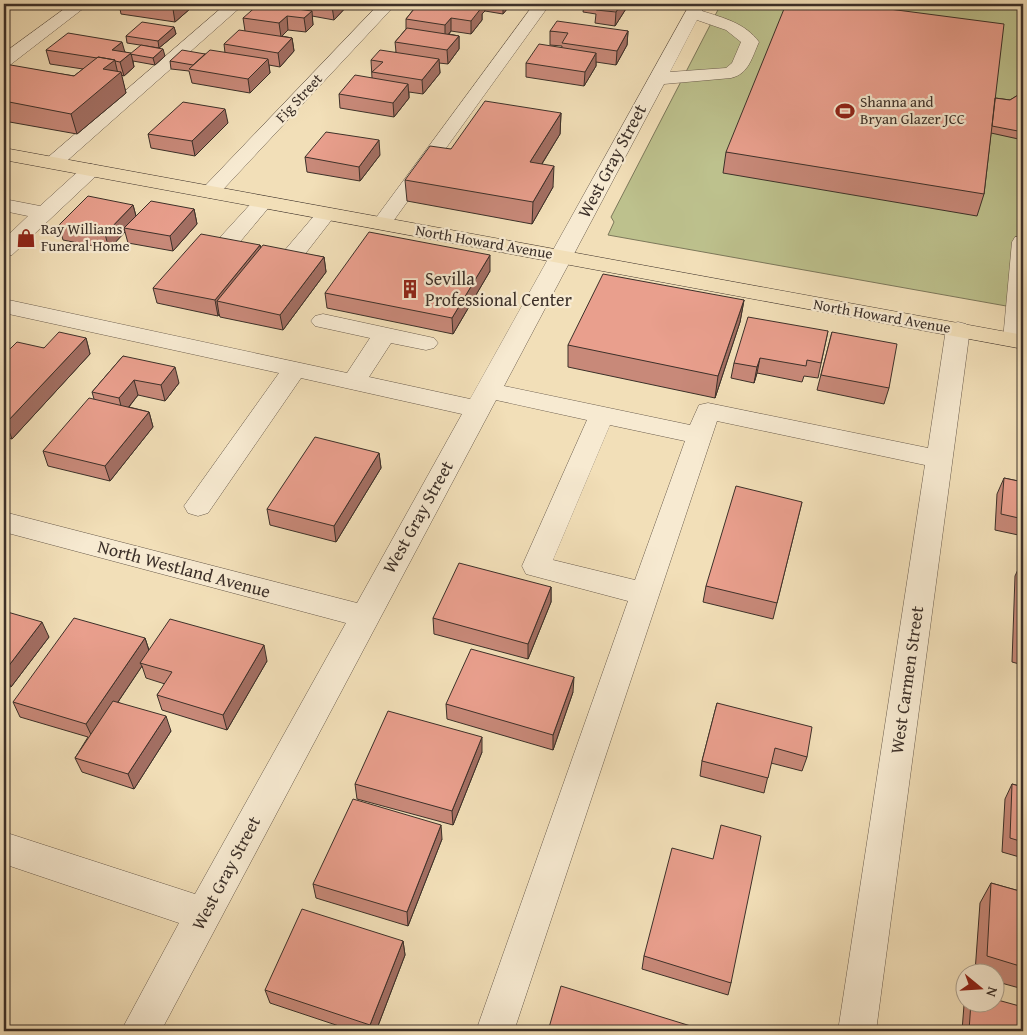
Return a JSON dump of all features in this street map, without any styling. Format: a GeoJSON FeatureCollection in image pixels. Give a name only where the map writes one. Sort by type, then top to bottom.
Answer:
{"type":"FeatureCollection","features":[{"type":"Feature","properties":{"kind":"main road","name":"North Howard Avenue"},"geometry":{"type":"LineString","coordinates":[[4,154],[1019,341]]}},
{"type":"Feature","properties":{"kind":"street"},"geometry":{"type":"LineString","coordinates":[[4,61],[81,4]]}},
{"type":"Feature","properties":{"kind":"street"},"geometry":{"type":"LineString","coordinates":[[53,163],[236,4]]}},
{"type":"Feature","properties":{"kind":"street","name":"Fig Street"},"geometry":{"type":"LineString","coordinates":[[210,192],[388,4]]}},
{"type":"Feature","properties":{"kind":"street"},"geometry":{"type":"LineString","coordinates":[[382,224],[542,4]]}},
{"type":"Feature","properties":{"kind":"street"},"geometry":{"type":"LineString","coordinates":[[656,79],[731,73],[740,66],[750,42],[744,34],[695,9]]}},
{"type":"Feature","properties":{"kind":"street","name":"West Gray Street"},"geometry":{"type":"LineString","coordinates":[[140,1031],[695,9]]}},
{"type":"Feature","properties":{"kind":"street"},"geometry":{"type":"LineString","coordinates":[[4,250],[91,170]]}},
{"type":"Feature","properties":{"kind":"street"},"geometry":{"type":"LineString","coordinates":[[221,250],[263,202]]}},
{"type":"Feature","properties":{"kind":"street"},"geometry":{"type":"LineString","coordinates":[[4,205],[44,213]]}},
{"type":"Feature","properties":{"kind":"street"},"geometry":{"type":"LineString","coordinates":[[288,262],[326,214]]}},
{"type":"Feature","properties":{"kind":"street"},"geometry":{"type":"LineString","coordinates":[[1019,341],[1023,242]]}},
{"type":"Feature","properties":{"kind":"street"},"geometry":{"type":"LineString","coordinates":[[4,306],[353,383],[602,415],[699,436]]}},
{"type":"Feature","properties":{"kind":"street"},"geometry":{"type":"LineString","coordinates":[[323,321],[426,343]]}},
{"type":"Feature","properties":{"kind":"street","name":"West Carmen Street"},"geometry":{"type":"LineString","coordinates":[[857,1031],[958,329]]}},
{"type":"Feature","properties":{"kind":"street"},"geometry":{"type":"LineString","coordinates":[[353,383],[386,334]]}},
{"type":"Feature","properties":{"kind":"street"},"geometry":{"type":"LineString","coordinates":[[198,506],[294,370]]}},
{"type":"Feature","properties":{"kind":"street"},"geometry":{"type":"LineString","coordinates":[[495,1031],[708,411],[939,459]]}},
{"type":"Feature","properties":{"kind":"street"},"geometry":{"type":"LineString","coordinates":[[602,415],[536,566],[646,594]]}},
{"type":"Feature","properties":{"kind":"street","name":"North Westland Avenue"},"geometry":{"type":"LineString","coordinates":[[4,522],[364,616]]}},
{"type":"Feature","properties":{"kind":"street"},"geometry":{"type":"LineString","coordinates":[[4,848],[204,914]]}},
{"type":"Feature","properties":{"kind":"green space","name":"Shanna and Bryan Glazer JCC"},"geometry":{"type":"Polygon","coordinates":[[[721,4],[1023,4],[1023,309],[608,235],[614,222],[611,217],[721,4]]]}},
{"type":"Feature","properties":{"kind":"building"},"geometry":{"type":"Polygon","coordinates":[[[141,4],[178,4],[173,9],[141,4]]]}},
{"type":"Feature","properties":{"kind":"building"},"geometry":{"type":"Polygon","coordinates":[[[259,4],[312,11],[304,18],[287,16],[279,23],[243,18],[259,4]]]}},
{"type":"Feature","properties":{"kind":"building"},"geometry":{"type":"Polygon","coordinates":[[[315,4],[335,4],[332,6],[315,4]]]}},
{"type":"Feature","properties":{"kind":"building"},"geometry":{"type":"Polygon","coordinates":[[[418,4],[480,4],[478,6],[482,7],[471,21],[451,18],[445,25],[406,19],[418,4]]]}},
{"type":"Feature","properties":{"kind":"building"},"geometry":{"type":"Polygon","coordinates":[[[601,4],[621,4],[616,12],[596,10],[601,4]]]}},
{"type":"Feature","properties":{"kind":"building"},"geometry":{"type":"Polygon","coordinates":[[[786,4],[851,4],[1004,24],[984,194],[726,152],[786,4]]]}},
{"type":"Feature","properties":{"kind":"building"},"geometry":{"type":"Polygon","coordinates":[[[557,21],[628,31],[617,51],[562,43],[568,33],[550,31],[557,21]]]}},
{"type":"Feature","properties":{"kind":"building"},"geometry":{"type":"Polygon","coordinates":[[[142,22],[174,27],[158,41],[126,36],[142,22]]]}},
{"type":"Feature","properties":{"kind":"building"},"geometry":{"type":"Polygon","coordinates":[[[407,28],[459,36],[447,50],[395,42],[407,28]]]}},
{"type":"Feature","properties":{"kind":"building"},"geometry":{"type":"Polygon","coordinates":[[[239,30],[292,38],[278,53],[224,44],[239,30]]]}},
{"type":"Feature","properties":{"kind":"building"},"geometry":{"type":"Polygon","coordinates":[[[68,33],[122,42],[112,50],[131,53],[120,62],[46,50],[68,33]]]}},
{"type":"Feature","properties":{"kind":"building"},"geometry":{"type":"Polygon","coordinates":[[[539,44],[596,53],[585,72],[526,63],[539,44]]]}},
{"type":"Feature","properties":{"kind":"building"},"geometry":{"type":"Polygon","coordinates":[[[141,45],[163,49],[153,58],[130,54],[141,45]]]}},
{"type":"Feature","properties":{"kind":"building"},"geometry":{"type":"Polygon","coordinates":[[[182,50],[205,54],[193,65],[170,61],[182,50]]]}},
{"type":"Feature","properties":{"kind":"building"},"geometry":{"type":"Polygon","coordinates":[[[210,50],[268,59],[248,79],[189,69],[210,50]]]}},
{"type":"Feature","properties":{"kind":"building"},"geometry":{"type":"Polygon","coordinates":[[[380,50],[439,59],[422,80],[372,72],[383,62],[371,60],[380,50]]]}},
{"type":"Feature","properties":{"kind":"building"},"geometry":{"type":"Polygon","coordinates":[[[98,57],[115,60],[103,69],[121,72],[71,114],[4,101],[5,64],[74,76],[98,57]]]}},
{"type":"Feature","properties":{"kind":"building"},"geometry":{"type":"Polygon","coordinates":[[[355,75],[408,84],[393,103],[339,94],[355,75]]]}},
{"type":"Feature","properties":{"kind":"building"},"geometry":{"type":"Polygon","coordinates":[[[1023,92],[1023,132],[992,126],[995,98],[1010,100],[1023,92]]]}},
{"type":"Feature","properties":{"kind":"building"},"geometry":{"type":"Polygon","coordinates":[[[485,101],[561,113],[530,162],[554,166],[533,202],[405,180],[430,146],[451,149],[485,101]]]}},
{"type":"Feature","properties":{"kind":"building"},"geometry":{"type":"Polygon","coordinates":[[[183,102],[225,109],[192,141],[148,134],[183,102]]]}},
{"type":"Feature","properties":{"kind":"building"},"geometry":{"type":"Polygon","coordinates":[[[326,132],[379,140],[359,167],[305,157],[326,132]]]}},
{"type":"Feature","properties":{"kind":"building"},"geometry":{"type":"Polygon","coordinates":[[[88,196],[133,205],[105,234],[59,225],[88,196]]]}},
{"type":"Feature","properties":{"kind":"building"},"geometry":{"type":"Polygon","coordinates":[[[151,201],[194,209],[170,236],[124,228],[151,201]]]}},
{"type":"Feature","properties":{"kind":"building","name":"Sevilla Professional Center"},"geometry":{"type":"Polygon","coordinates":[[[369,232],[490,255],[452,318],[325,293],[369,232]]]}},
{"type":"Feature","properties":{"kind":"building"},"geometry":{"type":"Polygon","coordinates":[[[201,234],[260,245],[215,300],[153,288],[201,234]]]}},
{"type":"Feature","properties":{"kind":"building"},"geometry":{"type":"Polygon","coordinates":[[[263,245],[324,257],[280,315],[217,301],[263,245]]]}},
{"type":"Feature","properties":{"kind":"building"},"geometry":{"type":"Polygon","coordinates":[[[603,274],[744,300],[718,376],[568,345],[603,274]]]}},
{"type":"Feature","properties":{"kind":"building"},"geometry":{"type":"Polygon","coordinates":[[[748,317],[828,331],[821,363],[807,360],[806,366],[760,358],[757,367],[734,363],[748,317]]]}},
{"type":"Feature","properties":{"kind":"building"},"geometry":{"type":"Polygon","coordinates":[[[59,332],[86,338],[4,423],[4,355],[17,342],[44,348],[59,332]]]}},
{"type":"Feature","properties":{"kind":"building"},"geometry":{"type":"Polygon","coordinates":[[[832,332],[897,344],[889,388],[821,375],[832,332]]]}},
{"type":"Feature","properties":{"kind":"building"},"geometry":{"type":"Polygon","coordinates":[[[123,356],[175,367],[161,385],[134,380],[119,398],[92,392],[123,356]]]}},
{"type":"Feature","properties":{"kind":"building"},"geometry":{"type":"Polygon","coordinates":[[[89,398],[149,412],[105,466],[43,451],[89,398]]]}},
{"type":"Feature","properties":{"kind":"building"},"geometry":{"type":"Polygon","coordinates":[[[315,437],[379,453],[334,526],[267,509],[315,437]]]}},
{"type":"Feature","properties":{"kind":"building"},"geometry":{"type":"Polygon","coordinates":[[[1004,478],[1023,482],[1023,519],[1001,514],[1004,478]]]}},
{"type":"Feature","properties":{"kind":"building"},"geometry":{"type":"Polygon","coordinates":[[[736,486],[802,502],[777,603],[706,586],[736,486]]]}},
{"type":"Feature","properties":{"kind":"building"},"geometry":{"type":"Polygon","coordinates":[[[1023,561],[1023,648],[1019,647],[1023,561]]]}},
{"type":"Feature","properties":{"kind":"building"},"geometry":{"type":"Polygon","coordinates":[[[459,563],[551,587],[528,644],[433,618],[459,563]]]}},
{"type":"Feature","properties":{"kind":"building"},"geometry":{"type":"Polygon","coordinates":[[[4,611],[42,622],[4,672],[4,611]]]}},
{"type":"Feature","properties":{"kind":"building"},"geometry":{"type":"Polygon","coordinates":[[[74,618],[145,638],[86,724],[13,702],[74,618]]]}},
{"type":"Feature","properties":{"kind":"building"},"geometry":{"type":"Polygon","coordinates":[[[170,619],[264,645],[223,715],[157,695],[172,672],[140,663],[170,619]]]}},
{"type":"Feature","properties":{"kind":"building"},"geometry":{"type":"Polygon","coordinates":[[[471,649],[574,677],[553,735],[446,704],[471,649]]]}},
{"type":"Feature","properties":{"kind":"building"},"geometry":{"type":"Polygon","coordinates":[[[113,701],[166,716],[128,774],[75,758],[113,701]]]}},
{"type":"Feature","properties":{"kind":"building"},"geometry":{"type":"Polygon","coordinates":[[[717,703],[812,727],[807,757],[775,748],[768,778],[702,761],[717,703]]]}},
{"type":"Feature","properties":{"kind":"building"},"geometry":{"type":"Polygon","coordinates":[[[388,711],[482,737],[452,811],[355,784],[388,711]]]}},
{"type":"Feature","properties":{"kind":"building"},"geometry":{"type":"Polygon","coordinates":[[[1012,784],[1023,787],[1023,842],[1010,838],[1012,784]]]}},
{"type":"Feature","properties":{"kind":"building"},"geometry":{"type":"Polygon","coordinates":[[[353,799],[441,825],[407,912],[313,884],[353,799]]]}},
{"type":"Feature","properties":{"kind":"building"},"geometry":{"type":"Polygon","coordinates":[[[721,825],[761,836],[731,983],[644,956],[672,848],[713,859],[721,825]]]}},
{"type":"Feature","properties":{"kind":"building"},"geometry":{"type":"Polygon","coordinates":[[[991,883],[1023,892],[1023,967],[987,956],[991,883]]]}},
{"type":"Feature","properties":{"kind":"building"},"geometry":{"type":"Polygon","coordinates":[[[302,909],[403,941],[370,1025],[265,990],[302,909]]]}},
{"type":"Feature","properties":{"kind":"building"},"geometry":{"type":"Polygon","coordinates":[[[561,986],[707,1031],[548,1031],[561,986]]]}},
{"type":"Feature","properties":{"kind":"building"},"geometry":{"type":"Polygon","coordinates":[[[1004,1002],[1023,1007],[1023,1031],[969,1031],[970,1012],[1004,1012],[1004,1002]]]}},
{"type":"Feature","properties":{"kind":"place","name":"Shanna and Bryan Glazer JCC"},"geometry":{"type":"Point","coordinates":[845,111]}},
{"type":"Feature","properties":{"kind":"place","name":"Ray Williams Funeral Home"},"geometry":{"type":"Point","coordinates":[26,238]}},
{"type":"Feature","properties":{"kind":"place","name":"Sevilla Professional Center"},"geometry":{"type":"Point","coordinates":[410,289]}}]}
